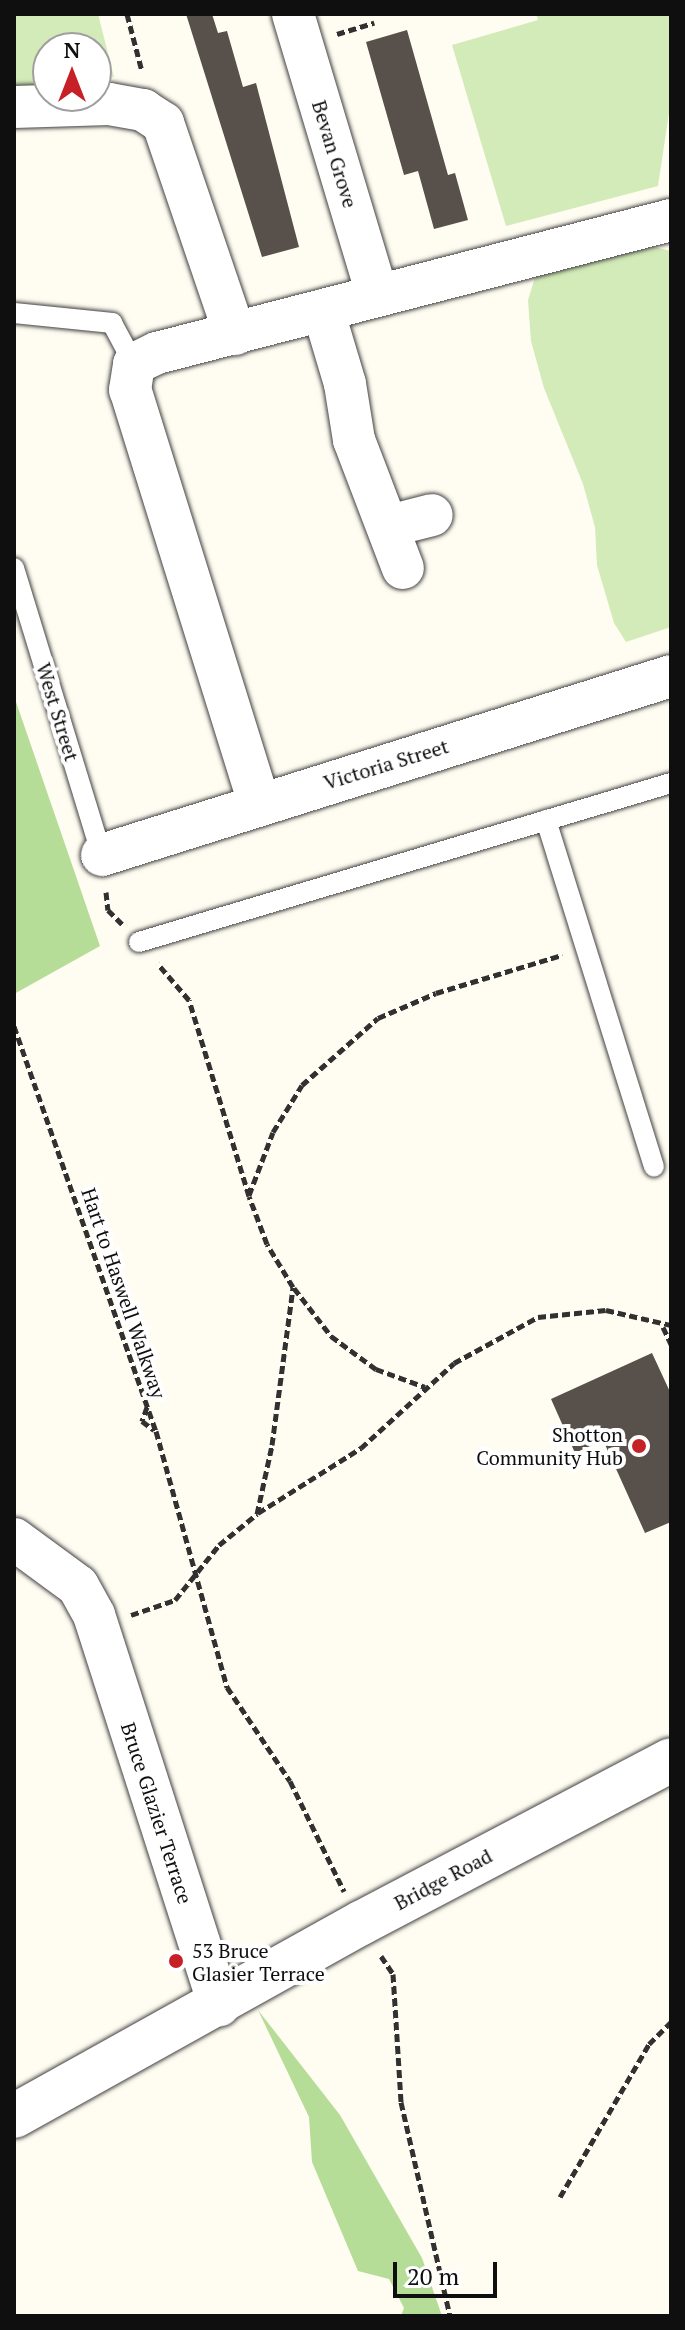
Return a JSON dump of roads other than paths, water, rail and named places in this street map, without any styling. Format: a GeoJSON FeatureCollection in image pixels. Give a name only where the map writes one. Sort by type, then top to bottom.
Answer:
{"type":"FeatureCollection","features":[{"type":"Feature","properties":{"kind":"street","name":"Bevan Grove"},"geometry":{"type":"LineString","coordinates":[[310,19],[377,294]]}},
{"type":"Feature","properties":{"kind":"street"},"geometry":{"type":"LineString","coordinates":[[14,107],[109,104],[143,110],[163,123],[235,334]]}},
{"type":"Feature","properties":{"kind":"street"},"geometry":{"type":"LineString","coordinates":[[259,803],[130,390],[134,364],[377,294],[671,220]]}},
{"type":"Feature","properties":{"kind":"street"},"geometry":{"type":"LineString","coordinates":[[323,310],[345,384],[354,440],[403,568]]}},
{"type":"Feature","properties":{"kind":"street"},"geometry":{"type":"LineString","coordinates":[[389,526],[432,515]]}},
{"type":"Feature","properties":{"kind":"street","name":"Victoria Street"},"geometry":{"type":"LineString","coordinates":[[102,855],[259,803],[671,676]]}},
{"type":"Feature","properties":{"kind":"street","name":"Bruce Glazier Terrace"},"geometry":{"type":"LineString","coordinates":[[14,1539],[78,1586],[97,1627],[219,2005]]}},
{"type":"Feature","properties":{"kind":"street","name":"Bridge Road"},"geometry":{"type":"LineString","coordinates":[[219,2005],[605,1791],[671,1760]]}},
{"type":"Feature","properties":{"kind":"street"},"geometry":{"type":"LineString","coordinates":[[14,2116],[219,2005]]}},
{"type":"Feature","properties":{"kind":"lane"},"geometry":{"type":"LineString","coordinates":[[14,313],[112,323],[134,364]]}},
{"type":"Feature","properties":{"kind":"lane","name":"West Street"},"geometry":{"type":"LineString","coordinates":[[14,568],[102,855]]}},
{"type":"Feature","properties":{"kind":"lane"},"geometry":{"type":"LineString","coordinates":[[139,942],[671,783]]}},
{"type":"Feature","properties":{"kind":"lane"},"geometry":{"type":"LineString","coordinates":[[546,820],[654,1167]]}},
{"type":"Feature","properties":{"kind":"place","name":"Shotton Community Hub"},"geometry":{"type":"Point","coordinates":[639,1446]}},
{"type":"Feature","properties":{"kind":"place","name":"53 Bruce Glasier Terrace"},"geometry":{"type":"Point","coordinates":[176,1961]}}]}
